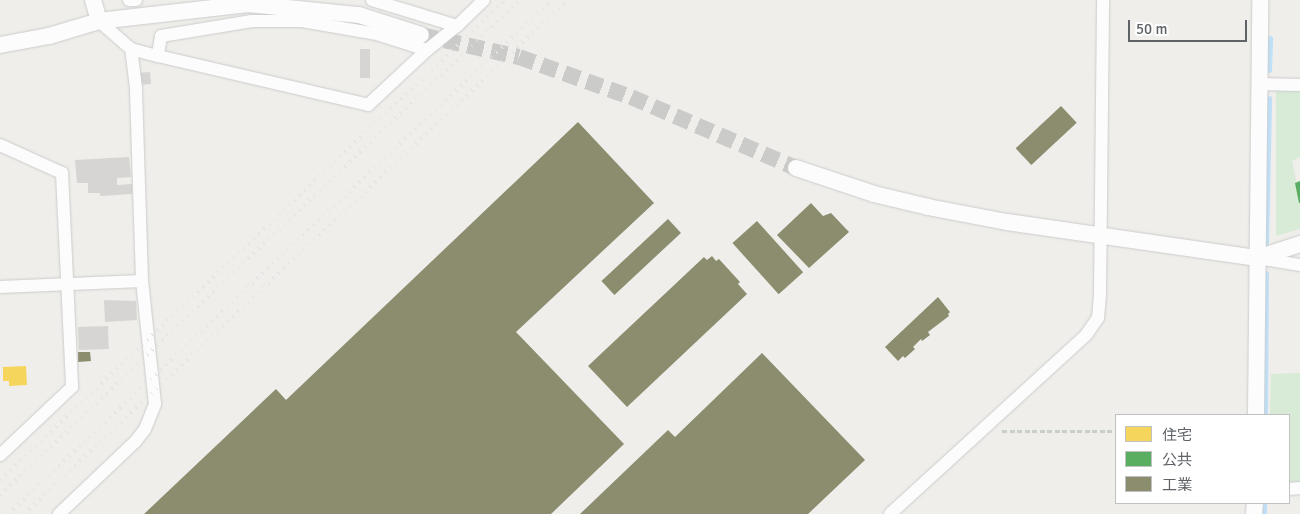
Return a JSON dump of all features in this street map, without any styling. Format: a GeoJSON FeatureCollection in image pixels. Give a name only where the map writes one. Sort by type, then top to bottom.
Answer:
{"type":"FeatureCollection","features":[{"type":"Feature","properties":{"kind":"street"},"geometry":{"type":"LineString","coordinates":[[93,0],[99,21],[131,49],[368,105],[424,43],[457,26],[484,0]]}},
{"type":"Feature","properties":{"kind":"street"},"geometry":{"type":"LineString","coordinates":[[129,0],[136,0]]}},
{"type":"Feature","properties":{"kind":"street"},"geometry":{"type":"LineString","coordinates":[[372,0],[457,26]]}},
{"type":"Feature","properties":{"kind":"street"},"geometry":{"type":"LineString","coordinates":[[890,514],[1086,335],[1098,318],[1100,294],[1103,0]]}},
{"type":"Feature","properties":{"kind":"street"},"geometry":{"type":"LineString","coordinates":[[1256,414],[1260,0]]}},
{"type":"Feature","properties":{"kind":"street"},"geometry":{"type":"LineString","coordinates":[[0,46],[49,36],[99,21],[248,4],[359,15],[424,43]]}},
{"type":"Feature","properties":{"kind":"street"},"geometry":{"type":"LineString","coordinates":[[158,56],[161,36],[252,21],[302,21],[424,43]]}},
{"type":"Feature","properties":{"kind":"street"},"geometry":{"type":"LineString","coordinates":[[59,514],[135,442],[146,429],[155,404],[142,281],[136,88],[131,49]]}},
{"type":"Feature","properties":{"kind":"street"},"geometry":{"type":"LineString","coordinates":[[1259,84],[1300,85]]}},
{"type":"Feature","properties":{"kind":"street"},"geometry":{"type":"LineString","coordinates":[[0,145],[62,173],[72,387],[0,454]]}},
{"type":"Feature","properties":{"kind":"street"},"geometry":{"type":"LineString","coordinates":[[796,168],[874,194],[928,207],[1008,222],[1257,258],[1300,266]]}},
{"type":"Feature","properties":{"kind":"street"},"geometry":{"type":"LineString","coordinates":[[1257,258],[1300,244]]}},
{"type":"Feature","properties":{"kind":"street"},"geometry":{"type":"LineString","coordinates":[[0,287],[68,286],[142,281]]}},
{"type":"Feature","properties":{"kind":"path"},"geometry":{"type":"LineString","coordinates":[[982,431],[1115,431]]}},
{"type":"Feature","properties":{"kind":"green space"},"geometry":{"type":"Polygon","coordinates":[[[1276,78],[1300,80],[1300,157],[1292,161],[1298,189],[1300,189],[1300,229],[1276,236],[1276,78]]]}},
{"type":"Feature","properties":{"kind":"green space"},"geometry":{"type":"Polygon","coordinates":[[[1300,373],[1300,482],[1290,482],[1290,414],[1270,414],[1271,374],[1300,373]]]}},
{"type":"Feature","properties":{"kind":"building: 住宅"},"geometry":{"type":"Polygon","coordinates":[[[26,366],[27,385],[9,386],[9,381],[3,381],[3,367],[26,366]]]}},
{"type":"Feature","properties":{"kind":"building: 公共"},"geometry":{"type":"Polygon","coordinates":[[[1300,181],[1300,203],[1299,203],[1295,183],[1300,181]]]}},
{"type":"Feature","properties":{"kind":"building: 工業"},"geometry":{"type":"Polygon","coordinates":[[[1061,106],[1077,123],[1031,165],[1016,148],[1061,106]]]}},
{"type":"Feature","properties":{"kind":"building: 工業"},"geometry":{"type":"Polygon","coordinates":[[[578,122],[654,203],[516,332],[624,444],[551,514],[144,514],[276,389],[286,400],[578,122]]]}},
{"type":"Feature","properties":{"kind":"building: 工業"},"geometry":{"type":"Polygon","coordinates":[[[811,203],[823,216],[831,213],[849,232],[809,268],[777,235],[811,203]]]}},
{"type":"Feature","properties":{"kind":"building: 工業"},"geometry":{"type":"Polygon","coordinates":[[[668,219],[681,233],[614,295],[601,281],[668,219]]]}},
{"type":"Feature","properties":{"kind":"building: 工業"},"geometry":{"type":"Polygon","coordinates":[[[757,221],[803,272],[779,294],[732,243],[757,221]]]}},
{"type":"Feature","properties":{"kind":"building: 工業"},"geometry":{"type":"Polygon","coordinates":[[[712,256],[716,261],[719,259],[740,282],[738,284],[747,294],[627,407],[588,366],[704,257],[707,260],[712,256]]]}},
{"type":"Feature","properties":{"kind":"building: 工業"},"geometry":{"type":"Polygon","coordinates":[[[938,297],[950,312],[949,316],[928,332],[930,335],[922,341],[921,339],[913,347],[915,349],[905,358],[903,356],[898,361],[885,347],[938,297]]]}},
{"type":"Feature","properties":{"kind":"building: 工業"},"geometry":{"type":"Polygon","coordinates":[[[78,352],[90,352],[91,361],[78,362],[78,352]]]}},
{"type":"Feature","properties":{"kind":"building: 工業"},"geometry":{"type":"Polygon","coordinates":[[[762,353],[865,460],[808,514],[580,514],[668,430],[675,437],[762,353]]]}},
{"type":"Feature","properties":{"kind":"building: その他"},"geometry":{"type":"Polygon","coordinates":[[[360,49],[370,49],[370,78],[360,78],[360,49]]]}},
{"type":"Feature","properties":{"kind":"building: その他"},"geometry":{"type":"Polygon","coordinates":[[[150,72],[151,84],[141,85],[140,73],[150,72]]]}},
{"type":"Feature","properties":{"kind":"building: その他"},"geometry":{"type":"Polygon","coordinates":[[[129,157],[131,177],[117,178],[117,185],[132,184],[132,194],[100,196],[100,193],[88,193],[88,183],[77,183],[75,160],[129,157]]]}},
{"type":"Feature","properties":{"kind":"building: その他"},"geometry":{"type":"Polygon","coordinates":[[[104,300],[136,301],[137,320],[105,322],[104,300]]]}},
{"type":"Feature","properties":{"kind":"building: その他"},"geometry":{"type":"Polygon","coordinates":[[[108,326],[109,349],[79,350],[78,327],[108,326]]]}},
{"type":"Feature","properties":{"kind":"waterway"},"geometry":{"type":"LineString","coordinates":[[1269,70],[1270,38]]}},
{"type":"Feature","properties":{"kind":"waterway"},"geometry":{"type":"LineString","coordinates":[[1266,246],[1269,98]]}},
{"type":"Feature","properties":{"kind":"waterway"},"geometry":{"type":"LineString","coordinates":[[1265,414],[1266,273]]}},
{"type":"Feature","properties":{"kind":"waterway"},"geometry":{"type":"LineString","coordinates":[[1264,504],[1264,514]]}},
{"type":"Feature","properties":{"kind":"tunnel"},"geometry":{"type":"LineString","coordinates":[[421,35],[519,57],[631,97],[796,168]]}},
{"type":"Feature","properties":{"kind":"railway"},"geometry":{"type":"LineString","coordinates":[[0,480],[505,0]]}},
{"type":"Feature","properties":{"kind":"railway"},"geometry":{"type":"LineString","coordinates":[[0,495],[520,0]]}},
{"type":"Feature","properties":{"kind":"railway"},"geometry":{"type":"LineString","coordinates":[[8,514],[552,0]]}},
{"type":"Feature","properties":{"kind":"railway"},"geometry":{"type":"LineString","coordinates":[[24,514],[568,0]]}}]}
